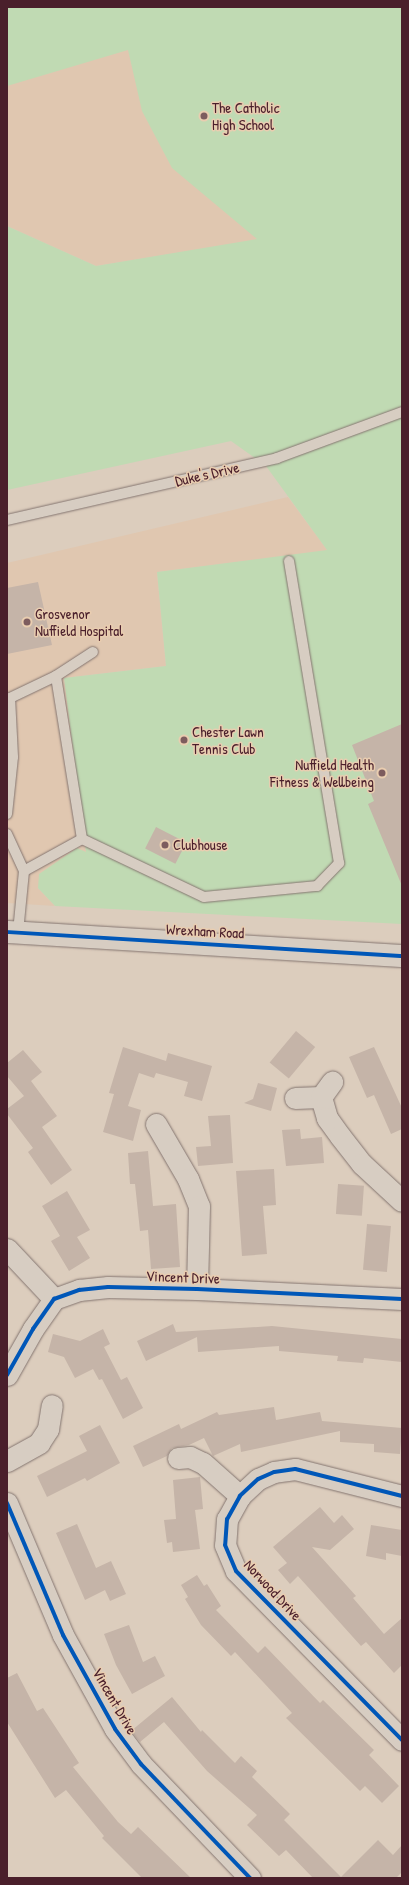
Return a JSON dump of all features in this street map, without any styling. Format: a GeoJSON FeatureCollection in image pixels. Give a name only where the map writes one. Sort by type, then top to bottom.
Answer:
{"type":"FeatureCollection","features":[{"type":"Feature","properties":{"kind":"highway","name":"Wrexham Road"},"geometry":{"type":"LineString","coordinates":[[12,932],[402,956]]}},
{"type":"Feature","properties":{"kind":"street"},"geometry":{"type":"LineString","coordinates":[[295,1098],[326,1089],[327,1118],[362,1164],[402,1201]]}},
{"type":"Feature","properties":{"kind":"street","name":"Vincent Drive"},"geometry":{"type":"LineString","coordinates":[[156,1124],[188,1179],[199,1206],[197,1289]]}},
{"type":"Feature","properties":{"kind":"street"},"geometry":{"type":"LineString","coordinates":[[7,1250],[54,1299],[33,1329],[7,1375]]}},
{"type":"Feature","properties":{"kind":"street","name":"Vincent Drive"},"geometry":{"type":"LineString","coordinates":[[54,1299],[79,1290],[108,1287],[197,1289],[402,1299]]}},
{"type":"Feature","properties":{"kind":"street"},"geometry":{"type":"LineString","coordinates":[[7,1461],[39,1443],[48,1429],[52,1405]]}},
{"type":"Feature","properties":{"kind":"street"},"geometry":{"type":"LineString","coordinates":[[178,1458],[190,1457],[203,1463],[240,1496]]}},
{"type":"Feature","properties":{"kind":"street","name":"Norwood Drive"},"geometry":{"type":"LineString","coordinates":[[402,1496],[295,1469],[274,1472],[258,1479],[240,1496],[227,1519],[225,1545],[236,1571],[402,1740]]}},
{"type":"Feature","properties":{"kind":"street","name":"Vincent Drive"},"geometry":{"type":"LineString","coordinates":[[7,1503],[63,1635],[115,1729],[141,1764],[250,1878]]}},
{"type":"Feature","properties":{"kind":"lane","name":"Duke's Drive"},"geometry":{"type":"LineString","coordinates":[[7,520],[277,458],[402,412]]}},
{"type":"Feature","properties":{"kind":"lane"},"geometry":{"type":"LineString","coordinates":[[82,839],[204,897],[317,886],[339,863],[289,561]]}},
{"type":"Feature","properties":{"kind":"lane"},"geometry":{"type":"LineString","coordinates":[[7,814],[10,757],[10,698],[56,676],[93,652]]}},
{"type":"Feature","properties":{"kind":"lane"},"geometry":{"type":"LineString","coordinates":[[56,676],[82,839]]}},
{"type":"Feature","properties":{"kind":"lane"},"geometry":{"type":"LineString","coordinates":[[7,834],[24,871],[12,932]]}},
{"type":"Feature","properties":{"kind":"lane"},"geometry":{"type":"LineString","coordinates":[[24,871],[82,839]]}},
{"type":"Feature","properties":{"kind":"shaded area","name":"The Catholic High School"},"geometry":{"type":"Polygon","coordinates":[[[7,7],[402,7],[257,240],[96,266],[7,226],[7,7]]]}},
{"type":"Feature","properties":{"kind":"shaded area"},"geometry":{"type":"Polygon","coordinates":[[[288,497],[328,551],[157,572],[166,666],[64,678],[86,852],[38,888],[55,906],[7,903],[7,563],[288,497]]]}},
{"type":"Feature","properties":{"kind":"green space"},"geometry":{"type":"Polygon","coordinates":[[[7,7],[402,7],[402,924],[55,906],[38,888],[39,874],[77,848],[86,852],[64,678],[166,666],[157,572],[327,550],[266,466],[231,441],[7,490],[7,226],[96,266],[257,239],[172,168],[142,111],[128,50],[7,86],[7,7]]]}},
{"type":"Feature","properties":{"kind":"building","name":"Grosvenor Nuffield Hospital"},"geometry":{"type":"Polygon","coordinates":[[[38,582],[52,645],[7,654],[7,588],[38,582]]]}},
{"type":"Feature","properties":{"kind":"building","name":"Nuffield Health Fitness & Wellbeing"},"geometry":{"type":"Polygon","coordinates":[[[402,724],[402,886],[368,804],[374,801],[352,745],[402,724]]]}},
{"type":"Feature","properties":{"kind":"building","name":"Clubhouse"},"geometry":{"type":"Polygon","coordinates":[[[156,827],[186,842],[175,864],[145,848],[156,827]]]}},
{"type":"Feature","properties":{"kind":"building"},"geometry":{"type":"Polygon","coordinates":[[[296,1031],[315,1047],[289,1078],[270,1062],[296,1031]]]}},
{"type":"Feature","properties":{"kind":"building"},"geometry":{"type":"Polygon","coordinates":[[[123,1047],[166,1061],[168,1053],[212,1066],[202,1101],[184,1096],[188,1082],[156,1073],[154,1078],[139,1073],[128,1106],[141,1110],[133,1141],[103,1132],[114,1094],[109,1093],[123,1047]]]}},
{"type":"Feature","properties":{"kind":"building"},"geometry":{"type":"Polygon","coordinates":[[[374,1047],[402,1108],[402,1129],[391,1134],[374,1095],[367,1098],[349,1057],[374,1047]]]}},
{"type":"Feature","properties":{"kind":"building"},"geometry":{"type":"Polygon","coordinates":[[[23,1050],[42,1072],[31,1081],[57,1116],[42,1127],[72,1170],[51,1185],[28,1152],[33,1148],[7,1114],[7,1109],[24,1096],[7,1076],[7,1063],[23,1050]]]}},
{"type":"Feature","properties":{"kind":"building"},"geometry":{"type":"Polygon","coordinates":[[[258,1083],[277,1088],[271,1111],[244,1103],[253,1099],[258,1083]]]}},
{"type":"Feature","properties":{"kind":"building"},"geometry":{"type":"Polygon","coordinates":[[[230,1115],[233,1163],[198,1166],[196,1147],[211,1146],[208,1116],[230,1115]]]}},
{"type":"Feature","properties":{"kind":"building"},"geometry":{"type":"Polygon","coordinates":[[[300,1129],[301,1139],[322,1137],[324,1163],[286,1166],[282,1130],[300,1129]]]}},
{"type":"Feature","properties":{"kind":"building"},"geometry":{"type":"Polygon","coordinates":[[[148,1151],[153,1206],[176,1204],[180,1267],[151,1269],[148,1230],[140,1231],[135,1184],[130,1184],[128,1153],[148,1151]]]}},
{"type":"Feature","properties":{"kind":"building"},"geometry":{"type":"Polygon","coordinates":[[[274,1169],[276,1205],[263,1206],[267,1254],[242,1256],[236,1171],[274,1169]]]}},
{"type":"Feature","properties":{"kind":"building"},"geometry":{"type":"Polygon","coordinates":[[[338,1184],[364,1186],[362,1216],[336,1214],[338,1184]]]}},
{"type":"Feature","properties":{"kind":"building"},"geometry":{"type":"Polygon","coordinates":[[[67,1191],[90,1230],[77,1237],[90,1258],[69,1271],[51,1241],[60,1236],[42,1206],[67,1191]]]}},
{"type":"Feature","properties":{"kind":"building"},"geometry":{"type":"Polygon","coordinates":[[[367,1224],[391,1226],[387,1272],[363,1270],[367,1224]]]}},
{"type":"Feature","properties":{"kind":"building"},"geometry":{"type":"Polygon","coordinates":[[[173,1324],[176,1332],[272,1326],[402,1339],[402,1362],[364,1358],[363,1363],[337,1361],[338,1356],[279,1351],[279,1346],[198,1352],[197,1337],[146,1361],[137,1341],[173,1324]]]}},
{"type":"Feature","properties":{"kind":"building"},"geometry":{"type":"Polygon","coordinates":[[[103,1329],[110,1344],[104,1347],[121,1380],[127,1377],[143,1408],[123,1419],[102,1379],[99,1380],[93,1369],[75,1378],[64,1357],[48,1352],[53,1334],[80,1341],[103,1329]]]}},
{"type":"Feature","properties":{"kind":"building"},"geometry":{"type":"Polygon","coordinates":[[[274,1407],[276,1420],[320,1412],[322,1421],[402,1428],[400,1454],[374,1452],[374,1444],[340,1442],[340,1431],[241,1452],[240,1444],[213,1456],[204,1438],[189,1445],[172,1448],[167,1456],[143,1467],[133,1446],[179,1424],[181,1429],[217,1412],[219,1415],[274,1407]]]}},
{"type":"Feature","properties":{"kind":"building"},"geometry":{"type":"Polygon","coordinates":[[[100,1425],[120,1463],[87,1481],[85,1478],[47,1497],[37,1476],[87,1451],[79,1436],[100,1425]]]}},
{"type":"Feature","properties":{"kind":"building"},"geometry":{"type":"Polygon","coordinates":[[[200,1477],[203,1509],[195,1510],[200,1549],[173,1552],[172,1542],[167,1543],[164,1520],[176,1519],[173,1480],[200,1477]]]}},
{"type":"Feature","properties":{"kind":"building"},"geometry":{"type":"Polygon","coordinates":[[[320,1507],[334,1523],[342,1515],[354,1529],[330,1550],[312,1547],[356,1596],[353,1598],[384,1634],[402,1618],[402,1665],[394,1673],[366,1642],[361,1646],[298,1576],[290,1584],[278,1570],[287,1563],[273,1547],[320,1507]]]}},
{"type":"Feature","properties":{"kind":"building"},"geometry":{"type":"Polygon","coordinates":[[[77,1524],[96,1568],[111,1561],[126,1594],[110,1601],[105,1590],[85,1600],[56,1533],[77,1524]]]}},
{"type":"Feature","properties":{"kind":"building"},"geometry":{"type":"Polygon","coordinates":[[[371,1525],[402,1530],[402,1556],[386,1553],[386,1560],[366,1556],[371,1525]]]}},
{"type":"Feature","properties":{"kind":"building"},"geometry":{"type":"Polygon","coordinates":[[[197,1575],[204,1586],[207,1584],[221,1606],[216,1610],[258,1653],[265,1646],[320,1703],[323,1700],[374,1750],[369,1755],[399,1786],[382,1803],[365,1786],[360,1791],[286,1718],[292,1713],[235,1652],[231,1656],[201,1625],[185,1599],[188,1597],[181,1585],[197,1575]]]}},
{"type":"Feature","properties":{"kind":"building"},"geometry":{"type":"Polygon","coordinates":[[[129,1625],[143,1662],[155,1656],[165,1676],[132,1694],[116,1665],[104,1634],[129,1625]]]}},
{"type":"Feature","properties":{"kind":"building"},"geometry":{"type":"Polygon","coordinates":[[[17,1673],[37,1711],[43,1708],[79,1763],[73,1767],[118,1822],[131,1834],[138,1827],[191,1878],[142,1878],[102,1838],[104,1836],[66,1790],[55,1798],[7,1722],[7,1678],[17,1673]]]}},
{"type":"Feature","properties":{"kind":"building"},"geometry":{"type":"Polygon","coordinates":[[[172,1697],[201,1732],[202,1730],[235,1763],[241,1756],[257,1771],[252,1777],[290,1814],[284,1820],[341,1877],[378,1840],[393,1855],[402,1845],[402,1872],[396,1878],[313,1878],[286,1850],[279,1856],[247,1825],[257,1815],[207,1771],[164,1722],[140,1742],[131,1731],[172,1697]]]}},
{"type":"Feature","properties":{"kind":"cycle path"},"geometry":{"type":"LineString","coordinates":[[7,932],[402,956]]}},
{"type":"Feature","properties":{"kind":"cycle path"},"geometry":{"type":"LineString","coordinates":[[7,1375],[33,1329],[54,1299],[79,1290],[108,1287],[197,1289],[402,1299]]}},
{"type":"Feature","properties":{"kind":"cycle path"},"geometry":{"type":"LineString","coordinates":[[402,1496],[295,1469],[274,1472],[258,1479],[240,1496],[227,1519],[225,1545],[236,1571],[402,1740]]}},
{"type":"Feature","properties":{"kind":"cycle path"},"geometry":{"type":"LineString","coordinates":[[7,1503],[63,1635],[115,1729],[141,1764],[250,1878]]}},
{"type":"Feature","properties":{"kind":"place","name":"The Catholic High School"},"geometry":{"type":"Point","coordinates":[204,116]}},
{"type":"Feature","properties":{"kind":"place","name":"Grosvenor Nuffield Hospital"},"geometry":{"type":"Point","coordinates":[27,622]}},
{"type":"Feature","properties":{"kind":"place","name":"Chester Lawn Tennis Club"},"geometry":{"type":"Point","coordinates":[184,740]}},
{"type":"Feature","properties":{"kind":"place","name":"Nuffield Health Fitness & Wellbeing"},"geometry":{"type":"Point","coordinates":[382,773]}},
{"type":"Feature","properties":{"kind":"place","name":"Clubhouse"},"geometry":{"type":"Point","coordinates":[165,845]}}]}
